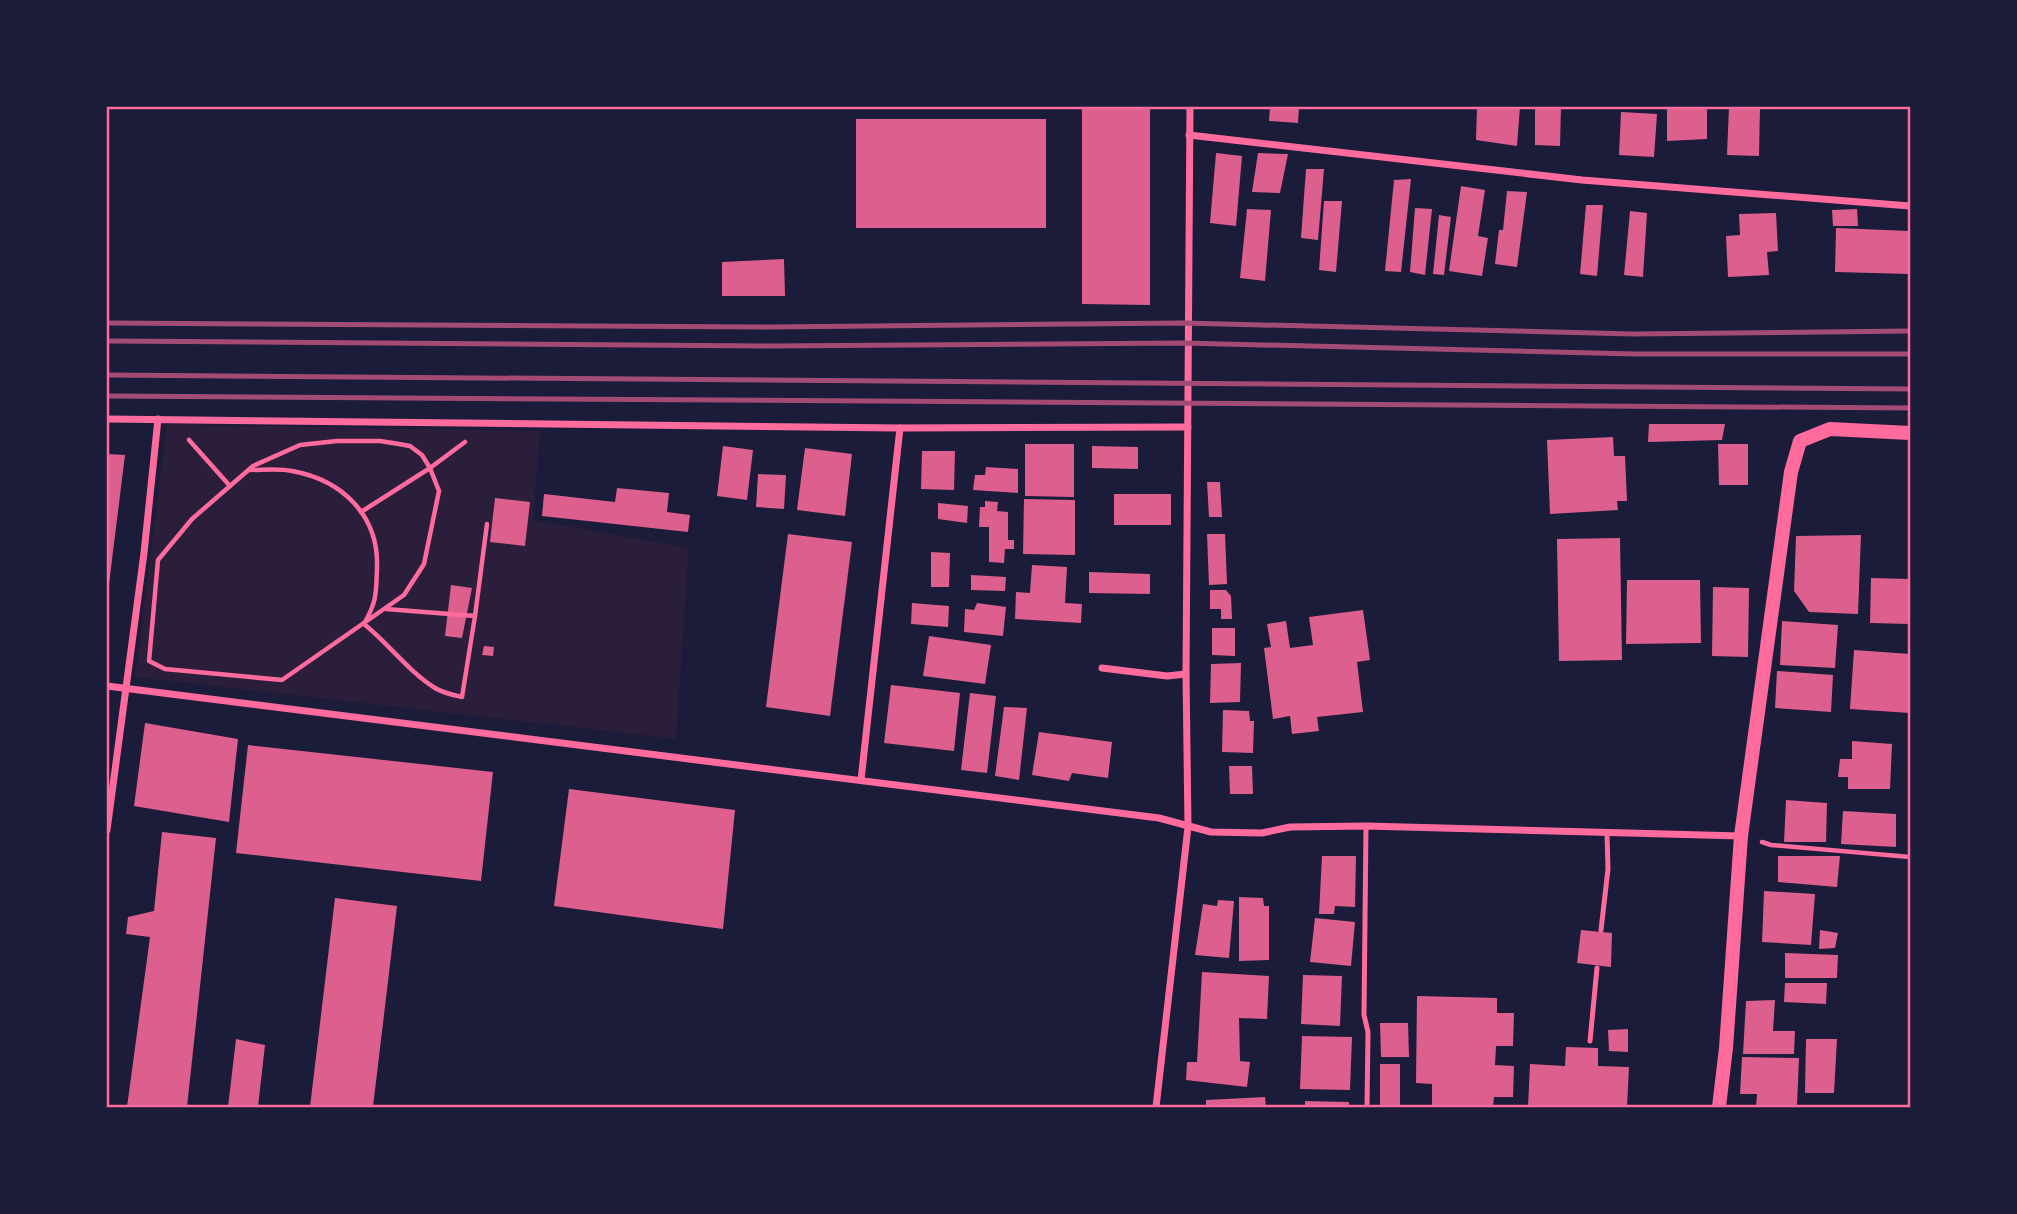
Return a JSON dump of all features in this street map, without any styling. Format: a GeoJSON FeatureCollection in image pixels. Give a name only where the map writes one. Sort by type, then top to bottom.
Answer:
{"type":"FeatureCollection","features":[{"type":"Feature","properties":{"kind":"main road"},"geometry":{"type":"LineString","coordinates":[[1719,1107],[1726,1048],[1741,836],[1791,472],[1800,441],[1830,429],[1910,433]]}},
{"type":"Feature","properties":{"kind":"street"},"geometry":{"type":"LineString","coordinates":[[1156,1107],[1188,827],[1186,674],[1190,107]]}},
{"type":"Feature","properties":{"kind":"street"},"geometry":{"type":"LineString","coordinates":[[1189,135],[1582,180],[1910,206]]}},
{"type":"Feature","properties":{"kind":"street"},"geometry":{"type":"LineString","coordinates":[[107,419],[901,428],[1188,428]]}},
{"type":"Feature","properties":{"kind":"street"},"geometry":{"type":"LineString","coordinates":[[107,830],[144,553],[158,419]]}},
{"type":"Feature","properties":{"kind":"street"},"geometry":{"type":"LineString","coordinates":[[861,780],[901,428]]}},
{"type":"Feature","properties":{"kind":"street"},"geometry":{"type":"LineString","coordinates":[[1102,668],[1167,676],[1186,674]]}},
{"type":"Feature","properties":{"kind":"street"},"geometry":{"type":"LineString","coordinates":[[107,686],[1159,818],[1211,832],[1262,833],[1290,827],[1366,826],[1741,836]]}},
{"type":"Feature","properties":{"kind":"lane"},"geometry":{"type":"LineString","coordinates":[[1366,826],[1364,1016],[1368,1032],[1367,1107]]}},
{"type":"Feature","properties":{"kind":"lane"},"geometry":{"type":"LineString","coordinates":[[1601,930],[1608,869],[1607,833]]}},
{"type":"Feature","properties":{"kind":"lane"},"geometry":{"type":"LineString","coordinates":[[1590,1041],[1597,968]]}},
{"type":"Feature","properties":{"kind":"path"},"geometry":{"type":"LineString","coordinates":[[361,512],[430,468],[486,424]]}},
{"type":"Feature","properties":{"kind":"path"},"geometry":{"type":"LineString","coordinates":[[185,436],[230,486]]}},
{"type":"Feature","properties":{"kind":"path"},"geometry":{"type":"LineString","coordinates":[[158,561],[192,519],[248,470],[300,445],[337,441],[380,441],[410,446],[422,455],[439,491],[424,564],[404,595],[282,680],[165,668],[149,661],[158,561],[160,547]]}},
{"type":"Feature","properties":{"kind":"path"},"geometry":{"type":"LineString","coordinates":[[248,470],[292,471],[327,483],[356,503],[370,526],[377,558],[376,603],[364,624]]}},
{"type":"Feature","properties":{"kind":"path"},"geometry":{"type":"LineString","coordinates":[[364,624],[383,639],[398,659],[437,690],[462,697],[487,524]]}},
{"type":"Feature","properties":{"kind":"path"},"geometry":{"type":"LineString","coordinates":[[386,608],[475,616]]}},
{"type":"Feature","properties":{"kind":"path"},"geometry":{"type":"LineString","coordinates":[[1741,836],[1772,845],[1910,857]]}},
{"type":"Feature","properties":{"kind":"shaded area"},"geometry":{"type":"Polygon","coordinates":[[[167,424],[540,431],[533,520],[689,548],[676,739],[135,677],[167,424]]]}},
{"type":"Feature","properties":{"kind":"building"},"geometry":{"type":"Polygon","coordinates":[[[1082,107],[1150,107],[1150,305],[1082,304],[1082,107]]]}},
{"type":"Feature","properties":{"kind":"building"},"geometry":{"type":"Polygon","coordinates":[[[1270,107],[1299,107],[1298,123],[1269,121],[1270,107]]]}},
{"type":"Feature","properties":{"kind":"building"},"geometry":{"type":"Polygon","coordinates":[[[1477,107],[1520,107],[1517,146],[1476,140],[1477,107]]]}},
{"type":"Feature","properties":{"kind":"building"},"geometry":{"type":"Polygon","coordinates":[[[1535,107],[1561,107],[1560,146],[1535,145],[1535,107]]]}},
{"type":"Feature","properties":{"kind":"building"},"geometry":{"type":"Polygon","coordinates":[[[1667,107],[1707,107],[1707,139],[1667,141],[1667,107]]]}},
{"type":"Feature","properties":{"kind":"building"},"geometry":{"type":"Polygon","coordinates":[[[1729,107],[1760,107],[1759,156],[1727,155],[1729,107]]]}},
{"type":"Feature","properties":{"kind":"building"},"geometry":{"type":"Polygon","coordinates":[[[1621,112],[1657,114],[1654,157],[1619,155],[1621,112]]]}},
{"type":"Feature","properties":{"kind":"building"},"geometry":{"type":"Polygon","coordinates":[[[856,119],[1046,119],[1046,228],[856,228],[856,119]]]}},
{"type":"Feature","properties":{"kind":"building"},"geometry":{"type":"Polygon","coordinates":[[[1216,153],[1242,156],[1236,226],[1210,223],[1216,153]]]}},
{"type":"Feature","properties":{"kind":"building"},"geometry":{"type":"Polygon","coordinates":[[[1258,153],[1288,154],[1280,193],[1252,192],[1258,153]]]}},
{"type":"Feature","properties":{"kind":"building"},"geometry":{"type":"Polygon","coordinates":[[[1306,169],[1324,169],[1318,240],[1301,238],[1306,169]]]}},
{"type":"Feature","properties":{"kind":"building"},"geometry":{"type":"Polygon","coordinates":[[[1411,179],[1401,272],[1385,271],[1394,180],[1411,179]]]}},
{"type":"Feature","properties":{"kind":"building"},"geometry":{"type":"Polygon","coordinates":[[[1461,186],[1485,190],[1478,236],[1488,238],[1482,276],[1449,271],[1461,186]]]}},
{"type":"Feature","properties":{"kind":"building"},"geometry":{"type":"Polygon","coordinates":[[[1507,191],[1527,192],[1517,267],[1495,264],[1499,230],[1503,230],[1507,191]]]}},
{"type":"Feature","properties":{"kind":"building"},"geometry":{"type":"Polygon","coordinates":[[[1324,201],[1342,201],[1336,272],[1319,270],[1324,201]]]}},
{"type":"Feature","properties":{"kind":"building"},"geometry":{"type":"Polygon","coordinates":[[[1586,205],[1603,205],[1597,276],[1580,274],[1586,205]]]}},
{"type":"Feature","properties":{"kind":"building"},"geometry":{"type":"Polygon","coordinates":[[[1415,208],[1432,209],[1425,275],[1410,272],[1415,208]]]}},
{"type":"Feature","properties":{"kind":"building"},"geometry":{"type":"Polygon","coordinates":[[[1247,209],[1271,210],[1265,281],[1240,278],[1247,209]]]}},
{"type":"Feature","properties":{"kind":"building"},"geometry":{"type":"Polygon","coordinates":[[[1857,209],[1858,226],[1833,226],[1832,210],[1857,209]]]}},
{"type":"Feature","properties":{"kind":"building"},"geometry":{"type":"Polygon","coordinates":[[[1630,211],[1647,213],[1643,277],[1624,275],[1630,211]]]}},
{"type":"Feature","properties":{"kind":"building"},"geometry":{"type":"Polygon","coordinates":[[[1776,213],[1778,251],[1767,252],[1769,275],[1728,277],[1726,236],[1740,235],[1739,214],[1776,213]]]}},
{"type":"Feature","properties":{"kind":"building"},"geometry":{"type":"Polygon","coordinates":[[[1439,215],[1451,217],[1444,275],[1433,274],[1439,215]]]}},
{"type":"Feature","properties":{"kind":"building"},"geometry":{"type":"Polygon","coordinates":[[[1836,228],[1910,231],[1910,274],[1835,272],[1836,228]]]}},
{"type":"Feature","properties":{"kind":"building"},"geometry":{"type":"Polygon","coordinates":[[[784,259],[785,296],[722,296],[722,262],[784,259]]]}},
{"type":"Feature","properties":{"kind":"building"},"geometry":{"type":"Polygon","coordinates":[[[1649,424],[1725,424],[1722,440],[1648,442],[1649,424]]]}},
{"type":"Feature","properties":{"kind":"building"},"geometry":{"type":"Polygon","coordinates":[[[1613,437],[1614,456],[1625,456],[1627,501],[1617,501],[1618,510],[1550,514],[1547,440],[1613,437]]]}},
{"type":"Feature","properties":{"kind":"building"},"geometry":{"type":"Polygon","coordinates":[[[1025,444],[1074,444],[1074,497],[1025,496],[1025,444]]]}},
{"type":"Feature","properties":{"kind":"building"},"geometry":{"type":"Polygon","coordinates":[[[1718,444],[1748,444],[1748,485],[1719,485],[1718,444]]]}},
{"type":"Feature","properties":{"kind":"building"},"geometry":{"type":"Polygon","coordinates":[[[723,446],[753,450],[747,500],[717,496],[723,446]]]}},
{"type":"Feature","properties":{"kind":"building"},"geometry":{"type":"Polygon","coordinates":[[[1092,446],[1138,447],[1138,469],[1092,468],[1092,446]]]}},
{"type":"Feature","properties":{"kind":"building"},"geometry":{"type":"Polygon","coordinates":[[[805,448],[852,454],[845,516],[797,510],[805,448]]]}},
{"type":"Feature","properties":{"kind":"building"},"geometry":{"type":"Polygon","coordinates":[[[922,451],[955,451],[954,490],[921,489],[922,451]]]}},
{"type":"Feature","properties":{"kind":"building"},"geometry":{"type":"Polygon","coordinates":[[[107,454],[125,455],[108,592],[107,592],[107,454]]]}},
{"type":"Feature","properties":{"kind":"building"},"geometry":{"type":"Polygon","coordinates":[[[986,467],[1018,469],[1018,493],[973,490],[975,475],[985,475],[986,467]]]}},
{"type":"Feature","properties":{"kind":"building"},"geometry":{"type":"Polygon","coordinates":[[[758,474],[786,475],[784,509],[756,507],[758,474]]]}},
{"type":"Feature","properties":{"kind":"building"},"geometry":{"type":"Polygon","coordinates":[[[1207,482],[1220,482],[1222,517],[1209,517],[1207,482]]]}},
{"type":"Feature","properties":{"kind":"building"},"geometry":{"type":"Polygon","coordinates":[[[617,488],[669,493],[667,512],[690,515],[688,532],[542,516],[544,494],[615,502],[617,488]]]}},
{"type":"Feature","properties":{"kind":"building"},"geometry":{"type":"Polygon","coordinates":[[[1114,494],[1171,494],[1171,525],[1114,525],[1114,494]]]}},
{"type":"Feature","properties":{"kind":"building"},"geometry":{"type":"Polygon","coordinates":[[[495,498],[530,502],[525,546],[490,542],[495,498]]]}},
{"type":"Feature","properties":{"kind":"building"},"geometry":{"type":"Polygon","coordinates":[[[1024,499],[1075,500],[1075,555],[1023,554],[1024,499]]]}},
{"type":"Feature","properties":{"kind":"building"},"geometry":{"type":"Polygon","coordinates":[[[985,501],[998,502],[997,511],[1008,512],[1008,540],[1014,540],[1014,549],[1005,549],[1004,563],[989,562],[989,527],[979,527],[980,507],[985,507],[985,501]]]}},
{"type":"Feature","properties":{"kind":"building"},"geometry":{"type":"Polygon","coordinates":[[[938,503],[968,506],[967,523],[938,519],[938,503]]]}},
{"type":"Feature","properties":{"kind":"building"},"geometry":{"type":"Polygon","coordinates":[[[788,534],[852,542],[830,716],[766,707],[788,534]]]}},
{"type":"Feature","properties":{"kind":"building"},"geometry":{"type":"Polygon","coordinates":[[[1207,534],[1225,534],[1227,584],[1209,585],[1207,534]]]}},
{"type":"Feature","properties":{"kind":"building"},"geometry":{"type":"Polygon","coordinates":[[[1861,535],[1858,614],[1809,612],[1794,591],[1796,536],[1861,535]]]}},
{"type":"Feature","properties":{"kind":"building"},"geometry":{"type":"Polygon","coordinates":[[[1620,538],[1622,660],[1559,661],[1557,539],[1620,538]]]}},
{"type":"Feature","properties":{"kind":"building"},"geometry":{"type":"Polygon","coordinates":[[[931,552],[950,553],[949,587],[931,587],[931,552]]]}},
{"type":"Feature","properties":{"kind":"building"},"geometry":{"type":"Polygon","coordinates":[[[1032,565],[1067,567],[1065,603],[1082,604],[1081,623],[1015,619],[1016,592],[1030,593],[1032,565]]]}},
{"type":"Feature","properties":{"kind":"building"},"geometry":{"type":"Polygon","coordinates":[[[1089,572],[1150,574],[1150,594],[1089,593],[1089,572]]]}},
{"type":"Feature","properties":{"kind":"building"},"geometry":{"type":"Polygon","coordinates":[[[971,575],[1006,577],[1005,591],[971,590],[971,575]]]}},
{"type":"Feature","properties":{"kind":"building"},"geometry":{"type":"Polygon","coordinates":[[[1871,578],[1910,579],[1910,624],[1870,623],[1871,578]]]}},
{"type":"Feature","properties":{"kind":"building"},"geometry":{"type":"Polygon","coordinates":[[[1627,580],[1700,580],[1701,643],[1626,644],[1627,580]]]}},
{"type":"Feature","properties":{"kind":"building"},"geometry":{"type":"Polygon","coordinates":[[[451,585],[472,588],[462,638],[445,636],[451,585]]]}},
{"type":"Feature","properties":{"kind":"building"},"geometry":{"type":"Polygon","coordinates":[[[1713,587],[1749,588],[1748,657],[1712,656],[1713,587]]]}},
{"type":"Feature","properties":{"kind":"building"},"geometry":{"type":"Polygon","coordinates":[[[1210,590],[1226,590],[1231,596],[1232,619],[1221,619],[1221,609],[1210,609],[1210,590]]]}},
{"type":"Feature","properties":{"kind":"building"},"geometry":{"type":"Polygon","coordinates":[[[912,603],[949,606],[948,627],[911,624],[912,603]]]}},
{"type":"Feature","properties":{"kind":"building"},"geometry":{"type":"Polygon","coordinates":[[[977,603],[1006,607],[1003,636],[964,632],[965,609],[974,610],[977,603]]]}},
{"type":"Feature","properties":{"kind":"building"},"geometry":{"type":"Polygon","coordinates":[[[1363,610],[1370,660],[1357,662],[1363,712],[1317,717],[1319,731],[1292,734],[1290,716],[1273,719],[1264,648],[1271,647],[1267,624],[1286,621],[1290,648],[1313,645],[1309,617],[1363,610]]]}},
{"type":"Feature","properties":{"kind":"building"},"geometry":{"type":"Polygon","coordinates":[[[1782,621],[1838,625],[1835,668],[1780,665],[1782,621]]]}},
{"type":"Feature","properties":{"kind":"building"},"geometry":{"type":"Polygon","coordinates":[[[1212,628],[1235,628],[1235,656],[1212,655],[1212,628]]]}},
{"type":"Feature","properties":{"kind":"building"},"geometry":{"type":"Polygon","coordinates":[[[929,636],[991,645],[985,684],[923,676],[929,636]]]}},
{"type":"Feature","properties":{"kind":"building"},"geometry":{"type":"Polygon","coordinates":[[[484,646],[494,647],[493,656],[482,655],[484,646]]]}},
{"type":"Feature","properties":{"kind":"building"},"geometry":{"type":"Polygon","coordinates":[[[1854,650],[1910,654],[1910,713],[1850,709],[1854,650]]]}},
{"type":"Feature","properties":{"kind":"building"},"geometry":{"type":"Polygon","coordinates":[[[1241,663],[1240,702],[1210,703],[1211,664],[1241,663]]]}},
{"type":"Feature","properties":{"kind":"building"},"geometry":{"type":"Polygon","coordinates":[[[1777,671],[1833,675],[1831,712],[1775,708],[1777,671]]]}},
{"type":"Feature","properties":{"kind":"building"},"geometry":{"type":"Polygon","coordinates":[[[891,685],[960,693],[954,751],[884,743],[891,685]]]}},
{"type":"Feature","properties":{"kind":"building"},"geometry":{"type":"Polygon","coordinates":[[[970,693],[996,696],[987,773],[961,770],[970,693]]]}},
{"type":"Feature","properties":{"kind":"building"},"geometry":{"type":"Polygon","coordinates":[[[1004,707],[1027,708],[1019,780],[995,776],[1004,707]]]}},
{"type":"Feature","properties":{"kind":"building"},"geometry":{"type":"Polygon","coordinates":[[[1223,710],[1249,711],[1250,721],[1254,721],[1253,753],[1222,752],[1223,710]]]}},
{"type":"Feature","properties":{"kind":"building"},"geometry":{"type":"Polygon","coordinates":[[[145,723],[238,739],[229,822],[134,806],[145,723]]]}},
{"type":"Feature","properties":{"kind":"building"},"geometry":{"type":"Polygon","coordinates":[[[1039,732],[1112,742],[1108,778],[1072,773],[1069,781],[1032,775],[1039,732]]]}},
{"type":"Feature","properties":{"kind":"building"},"geometry":{"type":"Polygon","coordinates":[[[1852,741],[1892,744],[1890,789],[1848,789],[1848,777],[1838,777],[1840,759],[1852,759],[1852,741]]]}},
{"type":"Feature","properties":{"kind":"building"},"geometry":{"type":"Polygon","coordinates":[[[248,745],[493,772],[481,881],[236,853],[248,745]]]}},
{"type":"Feature","properties":{"kind":"building"},"geometry":{"type":"Polygon","coordinates":[[[1229,766],[1252,766],[1253,794],[1230,794],[1229,766]]]}},
{"type":"Feature","properties":{"kind":"building"},"geometry":{"type":"Polygon","coordinates":[[[569,789],[735,810],[723,929],[554,906],[569,789]]]}},
{"type":"Feature","properties":{"kind":"building"},"geometry":{"type":"Polygon","coordinates":[[[1786,800],[1827,803],[1826,842],[1784,842],[1786,800]]]}},
{"type":"Feature","properties":{"kind":"building"},"geometry":{"type":"Polygon","coordinates":[[[1843,811],[1896,814],[1896,847],[1841,844],[1843,811]]]}},
{"type":"Feature","properties":{"kind":"building"},"geometry":{"type":"Polygon","coordinates":[[[162,832],[216,838],[187,1107],[127,1107],[150,937],[126,934],[128,917],[154,911],[162,832]]]}},
{"type":"Feature","properties":{"kind":"building"},"geometry":{"type":"Polygon","coordinates":[[[1322,856],[1356,856],[1355,907],[1335,906],[1334,914],[1319,914],[1322,856]]]}},
{"type":"Feature","properties":{"kind":"building"},"geometry":{"type":"Polygon","coordinates":[[[1778,856],[1840,856],[1837,887],[1778,882],[1778,856]]]}},
{"type":"Feature","properties":{"kind":"building"},"geometry":{"type":"Polygon","coordinates":[[[1764,891],[1815,894],[1811,945],[1762,942],[1764,891]]]}},
{"type":"Feature","properties":{"kind":"building"},"geometry":{"type":"Polygon","coordinates":[[[1239,897],[1263,898],[1264,906],[1269,906],[1269,960],[1239,961],[1239,897]]]}},
{"type":"Feature","properties":{"kind":"building"},"geometry":{"type":"Polygon","coordinates":[[[335,898],[397,906],[373,1107],[310,1107],[335,898]]]}},
{"type":"Feature","properties":{"kind":"building"},"geometry":{"type":"Polygon","coordinates":[[[1218,900],[1234,901],[1229,958],[1195,955],[1203,904],[1217,906],[1218,900]]]}},
{"type":"Feature","properties":{"kind":"building"},"geometry":{"type":"Polygon","coordinates":[[[1315,918],[1355,922],[1351,966],[1310,962],[1315,918]]]}},
{"type":"Feature","properties":{"kind":"building"},"geometry":{"type":"Polygon","coordinates":[[[1581,930],[1612,933],[1611,967],[1577,963],[1581,930]]]}},
{"type":"Feature","properties":{"kind":"building"},"geometry":{"type":"Polygon","coordinates":[[[1820,930],[1838,933],[1835,948],[1819,949],[1820,930]]]}},
{"type":"Feature","properties":{"kind":"building"},"geometry":{"type":"Polygon","coordinates":[[[1785,953],[1838,955],[1837,978],[1785,978],[1785,953]]]}},
{"type":"Feature","properties":{"kind":"building"},"geometry":{"type":"Polygon","coordinates":[[[1202,972],[1269,976],[1267,1019],[1239,1018],[1240,1061],[1250,1062],[1247,1087],[1186,1080],[1187,1062],[1197,1062],[1202,972]]]}},
{"type":"Feature","properties":{"kind":"building"},"geometry":{"type":"Polygon","coordinates":[[[1303,975],[1342,976],[1340,1026],[1301,1024],[1303,975]]]}},
{"type":"Feature","properties":{"kind":"building"},"geometry":{"type":"Polygon","coordinates":[[[1785,983],[1827,983],[1826,1004],[1784,1002],[1785,983]]]}},
{"type":"Feature","properties":{"kind":"building"},"geometry":{"type":"Polygon","coordinates":[[[1417,996],[1497,998],[1497,1013],[1514,1013],[1513,1046],[1496,1046],[1495,1065],[1514,1066],[1513,1097],[1494,1097],[1493,1107],[1432,1107],[1432,1084],[1416,1083],[1417,996]]]}},
{"type":"Feature","properties":{"kind":"building"},"geometry":{"type":"Polygon","coordinates":[[[1775,1000],[1773,1031],[1795,1031],[1794,1054],[1743,1054],[1746,1001],[1775,1000]]]}},
{"type":"Feature","properties":{"kind":"building"},"geometry":{"type":"Polygon","coordinates":[[[1380,1023],[1408,1023],[1409,1057],[1381,1057],[1380,1023]]]}},
{"type":"Feature","properties":{"kind":"building"},"geometry":{"type":"Polygon","coordinates":[[[1628,1029],[1628,1052],[1609,1051],[1608,1030],[1628,1029]]]}},
{"type":"Feature","properties":{"kind":"building"},"geometry":{"type":"Polygon","coordinates":[[[1302,1036],[1352,1037],[1350,1090],[1300,1089],[1302,1036]]]}},
{"type":"Feature","properties":{"kind":"building"},"geometry":{"type":"Polygon","coordinates":[[[236,1039],[265,1045],[258,1107],[228,1107],[236,1039]]]}},
{"type":"Feature","properties":{"kind":"building"},"geometry":{"type":"Polygon","coordinates":[[[1806,1039],[1837,1039],[1834,1093],[1805,1093],[1806,1039]]]}},
{"type":"Feature","properties":{"kind":"building"},"geometry":{"type":"Polygon","coordinates":[[[1566,1047],[1598,1048],[1598,1066],[1629,1067],[1627,1107],[1528,1107],[1530,1064],[1565,1066],[1566,1047]]]}},
{"type":"Feature","properties":{"kind":"building"},"geometry":{"type":"Polygon","coordinates":[[[1742,1057],[1799,1058],[1797,1107],[1756,1107],[1757,1094],[1740,1094],[1742,1057]]]}},
{"type":"Feature","properties":{"kind":"building"},"geometry":{"type":"Polygon","coordinates":[[[1380,1064],[1400,1064],[1400,1107],[1380,1107],[1380,1064]]]}},
{"type":"Feature","properties":{"kind":"building"},"geometry":{"type":"Polygon","coordinates":[[[1265,1097],[1266,1107],[1206,1107],[1206,1100],[1265,1097]]]}},
{"type":"Feature","properties":{"kind":"building"},"geometry":{"type":"Polygon","coordinates":[[[1305,1101],[1349,1102],[1349,1107],[1305,1107],[1305,1101]]]}},
{"type":"Feature","properties":{"kind":"railway"},"geometry":{"type":"LineString","coordinates":[[107,323],[770,327],[1183,323],[1634,334],[1910,331]]}},
{"type":"Feature","properties":{"kind":"railway"},"geometry":{"type":"LineString","coordinates":[[107,341],[770,346],[1183,343],[1635,354],[1910,354]]}},
{"type":"Feature","properties":{"kind":"railway"},"geometry":{"type":"LineString","coordinates":[[107,375],[1910,389]]}},
{"type":"Feature","properties":{"kind":"railway"},"geometry":{"type":"LineString","coordinates":[[107,396],[1910,408]]}}]}
